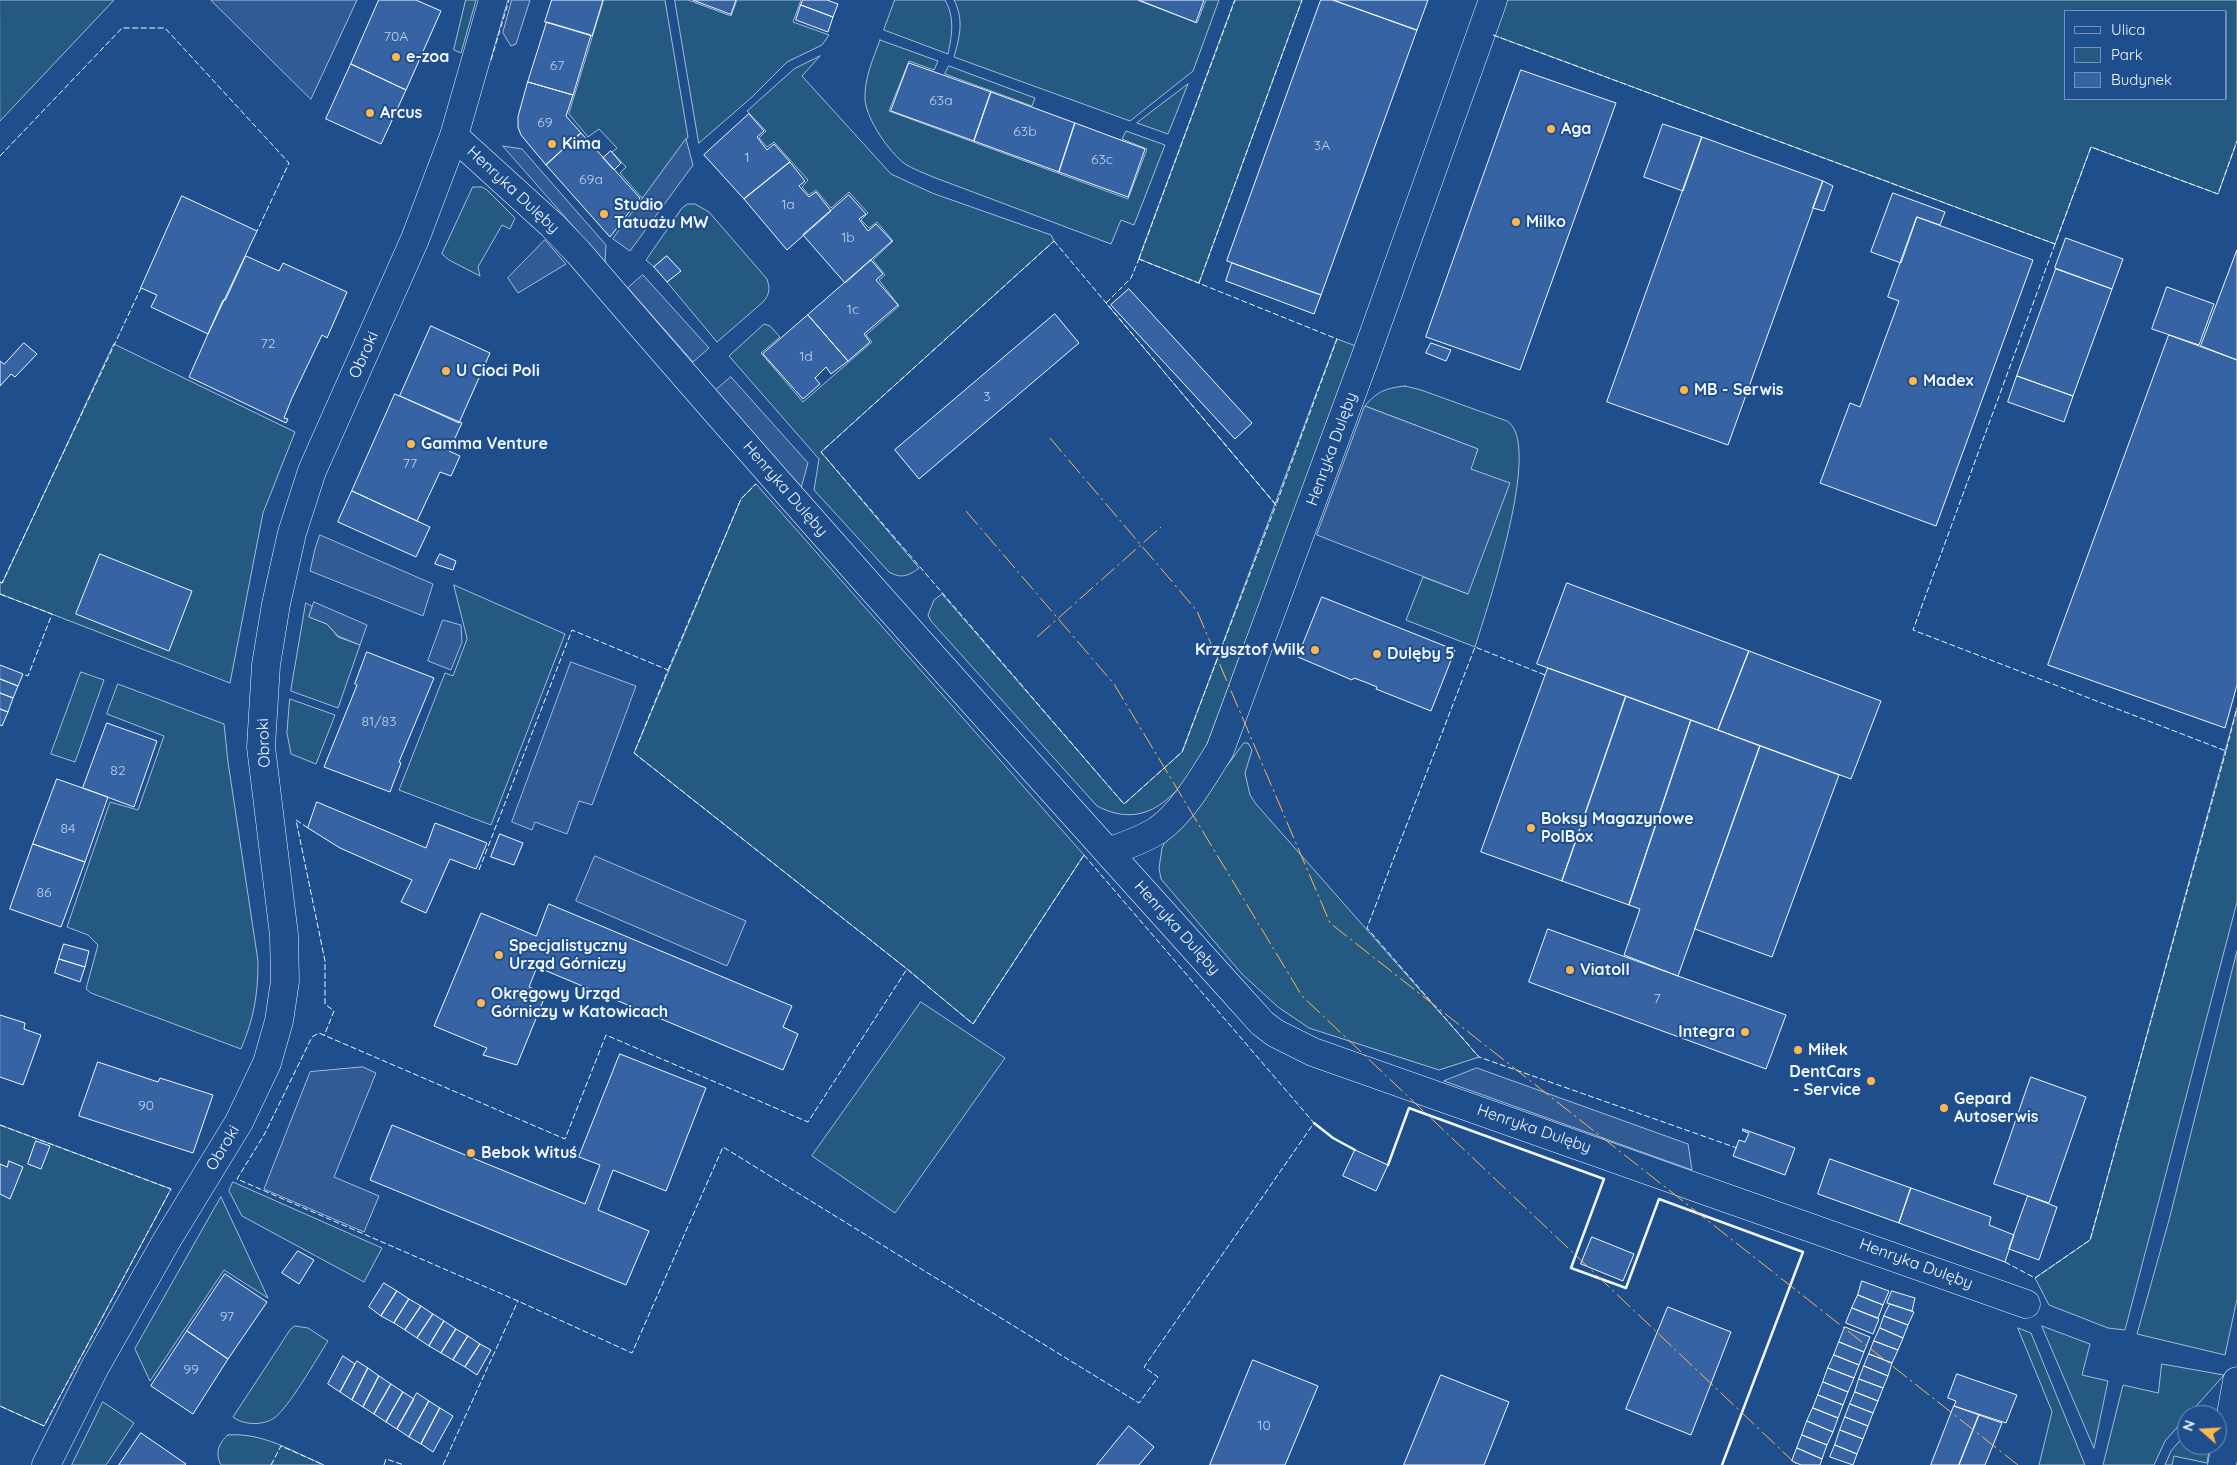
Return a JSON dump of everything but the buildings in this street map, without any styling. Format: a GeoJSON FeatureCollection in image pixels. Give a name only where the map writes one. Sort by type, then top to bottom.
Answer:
{"type":"FeatureCollection","features":[{"type":"Feature","properties":{"kind":"street","name":"Obroki"},"geometry":{"type":"LineString","coordinates":[[46,1465],[95,1367],[167,1240],[239,1122],[267,1063],[280,1021],[285,981],[284,935],[261,747],[266,665],[276,604],[292,533],[312,472],[415,239],[454,136],[493,0]]}},
{"type":"Feature","properties":{"kind":"street","name":"Henryka Dulęby"},"geometry":{"type":"LineString","coordinates":[[1108,852],[1126,846],[1158,829],[1190,798],[1220,750],[1362,367],[1493,0]]}},
{"type":"Feature","properties":{"kind":"street","name":"Henryka Dulęby"},"geometry":{"type":"LineString","coordinates":[[454,136],[552,225],[578,252],[802,509],[1262,1023],[1290,1042],[1313,1052],[2026,1304]]}},
{"type":"Feature","properties":{"kind":"street"},"geometry":{"type":"LineString","coordinates":[[2222,1465],[2237,1381]]}},
{"type":"Feature","properties":{"kind":"green space"},"geometry":{"type":"Polygon","coordinates":[[[0,0],[114,0],[0,121],[0,0]]]}},
{"type":"Feature","properties":{"kind":"green space"},"geometry":{"type":"Polygon","coordinates":[[[466,0],[476,0],[461,53],[454,50],[466,0]]]}},
{"type":"Feature","properties":{"kind":"green space"},"geometry":{"type":"Polygon","coordinates":[[[604,0],[665,0],[688,137],[643,199],[620,173],[626,167],[612,152],[617,148],[599,129],[588,137],[569,114],[604,0]]]}},
{"type":"Feature","properties":{"kind":"green space"},"geometry":{"type":"Polygon","coordinates":[[[675,0],[688,0],[731,16],[737,0],[801,0],[793,22],[829,35],[822,45],[787,62],[752,97],[699,143],[675,0]]]}},
{"type":"Feature","properties":{"kind":"green space"},"geometry":{"type":"Polygon","coordinates":[[[895,0],[945,0],[951,20],[948,54],[884,30],[895,0]]]}},
{"type":"Feature","properties":{"kind":"green space"},"geometry":{"type":"Polygon","coordinates":[[[954,0],[1137,0],[1197,23],[1206,0],[1219,0],[1193,71],[1130,121],[954,57],[960,21],[954,0]]]}},
{"type":"Feature","properties":{"kind":"green space"},"geometry":{"type":"Polygon","coordinates":[[[1235,0],[1302,0],[1199,283],[1139,259],[1235,0]]]}},
{"type":"Feature","properties":{"kind":"green space"},"geometry":{"type":"Polygon","coordinates":[[[1505,0],[2237,0],[2237,141],[2218,194],[2091,147],[2055,244],[1493,35],[1505,0]]]}},
{"type":"Feature","properties":{"kind":"green space"},"geometry":{"type":"Polygon","coordinates":[[[880,40],[938,61],[934,70],[909,61],[889,111],[1128,199],[1147,149],[1122,139],[1126,131],[1165,145],[1134,225],[1121,220],[1111,244],[933,177],[905,164],[892,152],[874,126],[865,100],[867,77],[880,40]]]}},
{"type":"Feature","properties":{"kind":"green space"},"geometry":{"type":"Polygon","coordinates":[[[820,56],[802,76],[891,174],[932,193],[1051,235],[1054,241],[821,452],[919,568],[905,576],[889,572],[814,490],[819,459],[729,356],[764,324],[770,326],[780,337],[761,353],[803,402],[872,342],[866,335],[899,306],[879,280],[885,275],[873,260],[893,241],[877,222],[869,228],[861,220],[868,213],[849,192],[831,208],[816,190],[809,195],[802,187],[808,180],[774,142],[767,147],[759,138],[766,131],[747,111],[794,69],[820,56]]]}},
{"type":"Feature","properties":{"kind":"green space"},"geometry":{"type":"Polygon","coordinates":[[[949,66],[1035,98],[1032,106],[945,74],[949,66]]]}},
{"type":"Feature","properties":{"kind":"green space"},"geometry":{"type":"Polygon","coordinates":[[[1188,84],[1168,134],[1137,123],[1188,84]]]}},
{"type":"Feature","properties":{"kind":"green space"},"geometry":{"type":"Polygon","coordinates":[[[473,187],[482,187],[487,190],[515,218],[510,229],[502,225],[478,267],[480,276],[449,260],[442,254],[473,187]]]}},
{"type":"Feature","properties":{"kind":"green space"},"geometry":{"type":"Polygon","coordinates":[[[688,204],[695,204],[709,212],[767,279],[769,285],[768,294],[763,302],[717,342],[667,282],[680,271],[667,256],[654,267],[646,260],[682,208],[688,204]]]}},
{"type":"Feature","properties":{"kind":"green space"},"geometry":{"type":"Polygon","coordinates":[[[1337,339],[1356,346],[1206,747],[1187,778],[1175,792],[1163,803],[1149,811],[1133,814],[1116,813],[1097,806],[931,621],[928,615],[934,600],[942,594],[1124,804],[1182,752],[1337,339]]]}},
{"type":"Feature","properties":{"kind":"green space"},"geometry":{"type":"Polygon","coordinates":[[[114,344],[295,432],[263,513],[230,683],[0,594],[0,582],[2,583],[114,344]]]}},
{"type":"Feature","properties":{"kind":"green space"},"geometry":{"type":"Polygon","coordinates":[[[1405,386],[1507,421],[1517,436],[1519,461],[1516,493],[1509,529],[1475,647],[1406,620],[1423,577],[1468,594],[1470,469],[1478,449],[1365,406],[1383,391],[1405,386]]]}},
{"type":"Feature","properties":{"kind":"green space"},"geometry":{"type":"Polygon","coordinates":[[[756,484],[1084,855],[973,1024],[907,969],[634,753],[741,499],[756,484]]]}},
{"type":"Feature","properties":{"kind":"green space"},"geometry":{"type":"Polygon","coordinates":[[[454,585],[565,634],[491,825],[399,790],[445,673],[453,676],[467,639],[454,585]]]}},
{"type":"Feature","properties":{"kind":"green space"},"geometry":{"type":"Polygon","coordinates":[[[306,603],[313,607],[309,617],[327,624],[338,637],[360,645],[338,708],[291,691],[306,603]]]}},
{"type":"Feature","properties":{"kind":"green space"},"geometry":{"type":"Polygon","coordinates":[[[81,672],[104,680],[75,762],[51,754],[81,672]]]}},
{"type":"Feature","properties":{"kind":"green space"},"geometry":{"type":"Polygon","coordinates":[[[118,684],[224,724],[258,961],[254,1006],[241,1049],[91,993],[86,989],[98,945],[88,935],[67,927],[110,802],[138,810],[164,736],[107,714],[118,684]]]}},
{"type":"Feature","properties":{"kind":"green space"},"geometry":{"type":"Polygon","coordinates":[[[290,699],[335,715],[316,764],[291,754],[287,733],[290,699]]]}},
{"type":"Feature","properties":{"kind":"green space"},"geometry":{"type":"Polygon","coordinates":[[[2237,708],[2237,902],[2125,1330],[2108,1328],[2049,1305],[2035,1278],[2090,1240],[2237,708]]]}},
{"type":"Feature","properties":{"kind":"green space"},"geometry":{"type":"Polygon","coordinates":[[[1244,743],[1248,743],[1252,750],[1245,773],[1250,795],[1256,804],[1479,1057],[1439,1070],[1309,1028],[1278,1007],[1242,974],[1161,879],[1159,868],[1162,848],[1169,833],[1244,743]]]}},
{"type":"Feature","properties":{"kind":"green space"},"geometry":{"type":"Polygon","coordinates":[[[2237,951],[2237,1299],[2225,1355],[2137,1334],[2169,1220],[2237,951]]]}},
{"type":"Feature","properties":{"kind":"green space"},"geometry":{"type":"Polygon","coordinates":[[[921,1002],[1005,1058],[895,1213],[812,1156],[921,1002]]]}},
{"type":"Feature","properties":{"kind":"green space"},"geometry":{"type":"Polygon","coordinates":[[[0,1125],[171,1189],[44,1426],[0,1406],[0,1125]]]}},
{"type":"Feature","properties":{"kind":"green space"},"geometry":{"type":"Polygon","coordinates":[[[233,1182],[382,1248],[364,1282],[242,1216],[229,1191],[233,1182]]]}},
{"type":"Feature","properties":{"kind":"green space"},"geometry":{"type":"Polygon","coordinates":[[[221,1197],[268,1298],[224,1270],[150,1381],[135,1349],[221,1197]]]}},
{"type":"Feature","properties":{"kind":"green space"},"geometry":{"type":"Polygon","coordinates":[[[295,1326],[308,1328],[328,1341],[280,1413],[269,1421],[253,1424],[237,1420],[233,1417],[290,1330],[295,1326]]]}},
{"type":"Feature","properties":{"kind":"green space"},"geometry":{"type":"Polygon","coordinates":[[[2042,1326],[2090,1344],[2082,1375],[2108,1381],[2094,1448],[2042,1326]]]}},
{"type":"Feature","properties":{"kind":"green space"},"geometry":{"type":"Polygon","coordinates":[[[2018,1328],[2031,1333],[2085,1465],[2039,1465],[2052,1412],[2018,1328]]]}},
{"type":"Feature","properties":{"kind":"green space"},"geometry":{"type":"Polygon","coordinates":[[[2162,1364],[2224,1375],[2197,1405],[2177,1405],[2177,1428],[2165,1441],[2154,1465],[2103,1465],[2123,1385],[2158,1393],[2162,1364]]]}},
{"type":"Feature","properties":{"kind":"green space"},"geometry":{"type":"Polygon","coordinates":[[[103,1402],[134,1423],[106,1465],[72,1465],[103,1402]]]}},
{"type":"Feature","properties":{"kind":"green space"},"geometry":{"type":"Polygon","coordinates":[[[228,1435],[241,1435],[266,1440],[324,1465],[221,1465],[218,1449],[228,1435]]]}},
{"type":"Feature","properties":{"kind":"green space"},"geometry":{"type":"Polygon","coordinates":[[[2177,1444],[2177,1455],[2208,1455],[2207,1463],[2174,1456],[2172,1465],[2165,1465],[2171,1451],[2177,1444]]]}},
{"type":"Feature","properties":{"kind":"shaded area"},"geometry":{"type":"Polygon","coordinates":[[[211,0],[357,0],[311,99],[211,0]]]}},
{"type":"Feature","properties":{"kind":"shaded area"},"geometry":{"type":"Polygon","coordinates":[[[512,0],[530,0],[516,44],[511,46],[503,33],[512,0]]]}},
{"type":"Feature","properties":{"kind":"shaded area"},"geometry":{"type":"Polygon","coordinates":[[[686,139],[693,165],[630,251],[613,239],[686,139]]]}},
{"type":"Feature","properties":{"kind":"shaded area"},"geometry":{"type":"Polygon","coordinates":[[[503,146],[522,149],[606,245],[605,262],[503,146]]]}},
{"type":"Feature","properties":{"kind":"shaded area"},"geometry":{"type":"Polygon","coordinates":[[[545,240],[566,264],[518,293],[508,278],[545,240]]]}},
{"type":"Feature","properties":{"kind":"shaded area"},"geometry":{"type":"Polygon","coordinates":[[[643,275],[709,348],[693,362],[628,288],[643,275]]]}},
{"type":"Feature","properties":{"kind":"shaded area"},"geometry":{"type":"Polygon","coordinates":[[[731,377],[808,463],[801,488],[716,390],[731,377]]]}},
{"type":"Feature","properties":{"kind":"shaded area"},"geometry":{"type":"Polygon","coordinates":[[[1365,406],[1478,449],[1471,469],[1510,483],[1468,594],[1317,535],[1365,406]]]}},
{"type":"Feature","properties":{"kind":"shaded area"},"geometry":{"type":"Polygon","coordinates":[[[320,535],[433,584],[423,616],[310,571],[320,535]]]}},
{"type":"Feature","properties":{"kind":"shaded area"},"geometry":{"type":"Polygon","coordinates":[[[314,602],[367,625],[360,645],[338,636],[327,624],[309,617],[314,602]]]}},
{"type":"Feature","properties":{"kind":"shaded area"},"geometry":{"type":"Polygon","coordinates":[[[443,620],[461,625],[462,642],[451,670],[428,661],[443,620]]]}},
{"type":"Feature","properties":{"kind":"shaded area"},"geometry":{"type":"Polygon","coordinates":[[[571,662],[636,686],[592,805],[579,801],[567,834],[535,822],[532,830],[512,822],[571,662]]]}},
{"type":"Feature","properties":{"kind":"shaded area"},"geometry":{"type":"Polygon","coordinates":[[[595,856],[746,921],[727,966],[576,901],[595,856]]]}},
{"type":"Feature","properties":{"kind":"shaded area"},"geometry":{"type":"Polygon","coordinates":[[[363,1067],[376,1073],[334,1177],[379,1196],[364,1232],[264,1189],[310,1072],[363,1067]]]}},
{"type":"Feature","properties":{"kind":"shaded area"},"geometry":{"type":"Polygon","coordinates":[[[1477,1068],[1688,1144],[1692,1170],[1444,1081],[1477,1068]]]}},
{"type":"Feature","properties":{"kind":"fence"},"geometry":{"type":"LineString","coordinates":[[491,60],[509,0]]}},
{"type":"Feature","properties":{"kind":"fence"},"geometry":{"type":"LineString","coordinates":[[1139,259],[1235,0]]}},
{"type":"Feature","properties":{"kind":"fence"},"geometry":{"type":"LineString","coordinates":[[1199,283],[1302,0]]}},
{"type":"Feature","properties":{"kind":"fence"},"geometry":{"type":"LineString","coordinates":[[0,156],[122,28],[165,28],[289,163],[257,231]]}},
{"type":"Feature","properties":{"kind":"fence"},"geometry":{"type":"LineString","coordinates":[[1493,35],[2055,244],[2091,147],[2218,194],[2237,141]]}},
{"type":"Feature","properties":{"kind":"fence"},"geometry":{"type":"LineString","coordinates":[[1054,241],[1276,505],[1182,752],[1124,804],[821,452],[1054,241]]}},
{"type":"Feature","properties":{"kind":"fence"},"geometry":{"type":"LineString","coordinates":[[2055,244],[1913,630],[2226,751],[2237,708]]}},
{"type":"Feature","properties":{"kind":"fence"},"geometry":{"type":"LineString","coordinates":[[1139,259],[1337,339],[1276,505],[1106,303],[1131,278],[1139,259]]}},
{"type":"Feature","properties":{"kind":"fence"},"geometry":{"type":"LineString","coordinates":[[0,582],[2,583],[141,288]]}},
{"type":"Feature","properties":{"kind":"fence"},"geometry":{"type":"LineString","coordinates":[[668,670],[741,499],[756,484]]}},
{"type":"Feature","properties":{"kind":"fence"},"geometry":{"type":"LineString","coordinates":[[0,594],[52,614],[28,676],[23,674]]}},
{"type":"Feature","properties":{"kind":"fence"},"geometry":{"type":"LineString","coordinates":[[479,870],[572,630],[668,670],[634,753],[907,969]]}},
{"type":"Feature","properties":{"kind":"fence"},"geometry":{"type":"LineString","coordinates":[[1545,675],[1475,647],[1367,928],[1479,1057],[1737,1148]]}},
{"type":"Feature","properties":{"kind":"fence"},"geometry":{"type":"LineString","coordinates":[[2005,1262],[2035,1278],[2090,1240],[2226,751]]}},
{"type":"Feature","properties":{"kind":"fence"},"geometry":{"type":"LineString","coordinates":[[308,828],[296,820],[325,961],[325,1004],[334,1011],[324,1036]]}},
{"type":"Feature","properties":{"kind":"fence"},"geometry":{"type":"LineString","coordinates":[[1084,855],[1314,1123],[1144,1367],[1158,1377],[1139,1403],[723,1147],[632,1353],[518,1301],[237,1179],[264,1135],[312,1037],[319,1033],[565,1139],[606,1035],[808,1122],[907,969],[973,1024],[1084,855]]}},
{"type":"Feature","properties":{"kind":"fence"},"geometry":{"type":"LineString","coordinates":[[0,1125],[171,1189],[44,1426],[0,1406]]}},
{"type":"Feature","properties":{"kind":"fence"},"geometry":{"type":"LineString","coordinates":[[443,1465],[518,1301]]}},
{"type":"Feature","properties":{"kind":"fence"},"geometry":{"type":"LineString","coordinates":[[271,1465],[281,1446],[324,1465]]}},
{"type":"Feature","properties":{"kind":"fence"},"geometry":{"type":"LineString","coordinates":[[384,1465],[386,1459],[404,1465]]}},
{"type":"Feature","properties":{"kind":"wall"},"geometry":{"type":"LineString","coordinates":[[1388,1165],[1409,1108],[1604,1179],[1571,1268],[1626,1288],[1659,1199],[1803,1252],[1722,1465]]}},
{"type":"Feature","properties":{"kind":"wall"},"geometry":{"type":"LineString","coordinates":[[1314,1123],[1333,1138],[1355,1150]]}},
{"type":"Feature","properties":{"kind":"power"},"geometry":{"type":"LineString","coordinates":[[1050,438],[1197,611],[1330,923],[2018,1465]]}},
{"type":"Feature","properties":{"kind":"power"},"geometry":{"type":"LineString","coordinates":[[966,511],[1114,684],[1302,996],[1797,1465]]}},
{"type":"Feature","properties":{"kind":"power"},"geometry":{"type":"LineString","coordinates":[[1037,637],[1161,527]]}},
{"type":"Feature","properties":{"kind":"place","name":"e-zoa"},"geometry":{"type":"Point","coordinates":[396,57]}},
{"type":"Feature","properties":{"kind":"place","name":"Arcus"},"geometry":{"type":"Point","coordinates":[370,113]}},
{"type":"Feature","properties":{"kind":"place","name":"Aga"},"geometry":{"type":"Point","coordinates":[1551,129]}},
{"type":"Feature","properties":{"kind":"place","name":"Kima"},"geometry":{"type":"Point","coordinates":[552,144]}},
{"type":"Feature","properties":{"kind":"place","name":"Studio Tatuażu MW"},"geometry":{"type":"Point","coordinates":[604,214]}},
{"type":"Feature","properties":{"kind":"place","name":"Milko"},"geometry":{"type":"Point","coordinates":[1516,222]}},
{"type":"Feature","properties":{"kind":"place","name":"U Cioci Poli"},"geometry":{"type":"Point","coordinates":[446,371]}},
{"type":"Feature","properties":{"kind":"place","name":"Madex"},"geometry":{"type":"Point","coordinates":[1913,381]}},
{"type":"Feature","properties":{"kind":"place","name":"MB - Serwis"},"geometry":{"type":"Point","coordinates":[1684,390]}},
{"type":"Feature","properties":{"kind":"place","name":"Gamma Venture"},"geometry":{"type":"Point","coordinates":[411,444]}},
{"type":"Feature","properties":{"kind":"place","name":"Krzysztof Wilk"},"geometry":{"type":"Point","coordinates":[1315,650]}},
{"type":"Feature","properties":{"kind":"place","name":"Dulęby 5"},"geometry":{"type":"Point","coordinates":[1377,654]}},
{"type":"Feature","properties":{"kind":"place","name":"Boksy Magazynowe PolBox"},"geometry":{"type":"Point","coordinates":[1531,828]}},
{"type":"Feature","properties":{"kind":"place","name":"Specjalistyczny Urząd Górniczy"},"geometry":{"type":"Point","coordinates":[499,955]}},
{"type":"Feature","properties":{"kind":"place","name":"Viatoll"},"geometry":{"type":"Point","coordinates":[1570,970]}},
{"type":"Feature","properties":{"kind":"place","name":"Okręgowy Urząd Górniczy w Katowicach"},"geometry":{"type":"Point","coordinates":[481,1003]}},
{"type":"Feature","properties":{"kind":"place","name":"Integra"},"geometry":{"type":"Point","coordinates":[1745,1032]}},
{"type":"Feature","properties":{"kind":"place","name":"Miłek"},"geometry":{"type":"Point","coordinates":[1798,1050]}},
{"type":"Feature","properties":{"kind":"place","name":"DentCars - Service"},"geometry":{"type":"Point","coordinates":[1871,1081]}},
{"type":"Feature","properties":{"kind":"place","name":"Gepard Autoserwis"},"geometry":{"type":"Point","coordinates":[1944,1108]}},
{"type":"Feature","properties":{"kind":"place","name":"Bebok Wituś"},"geometry":{"type":"Point","coordinates":[471,1153]}}]}
